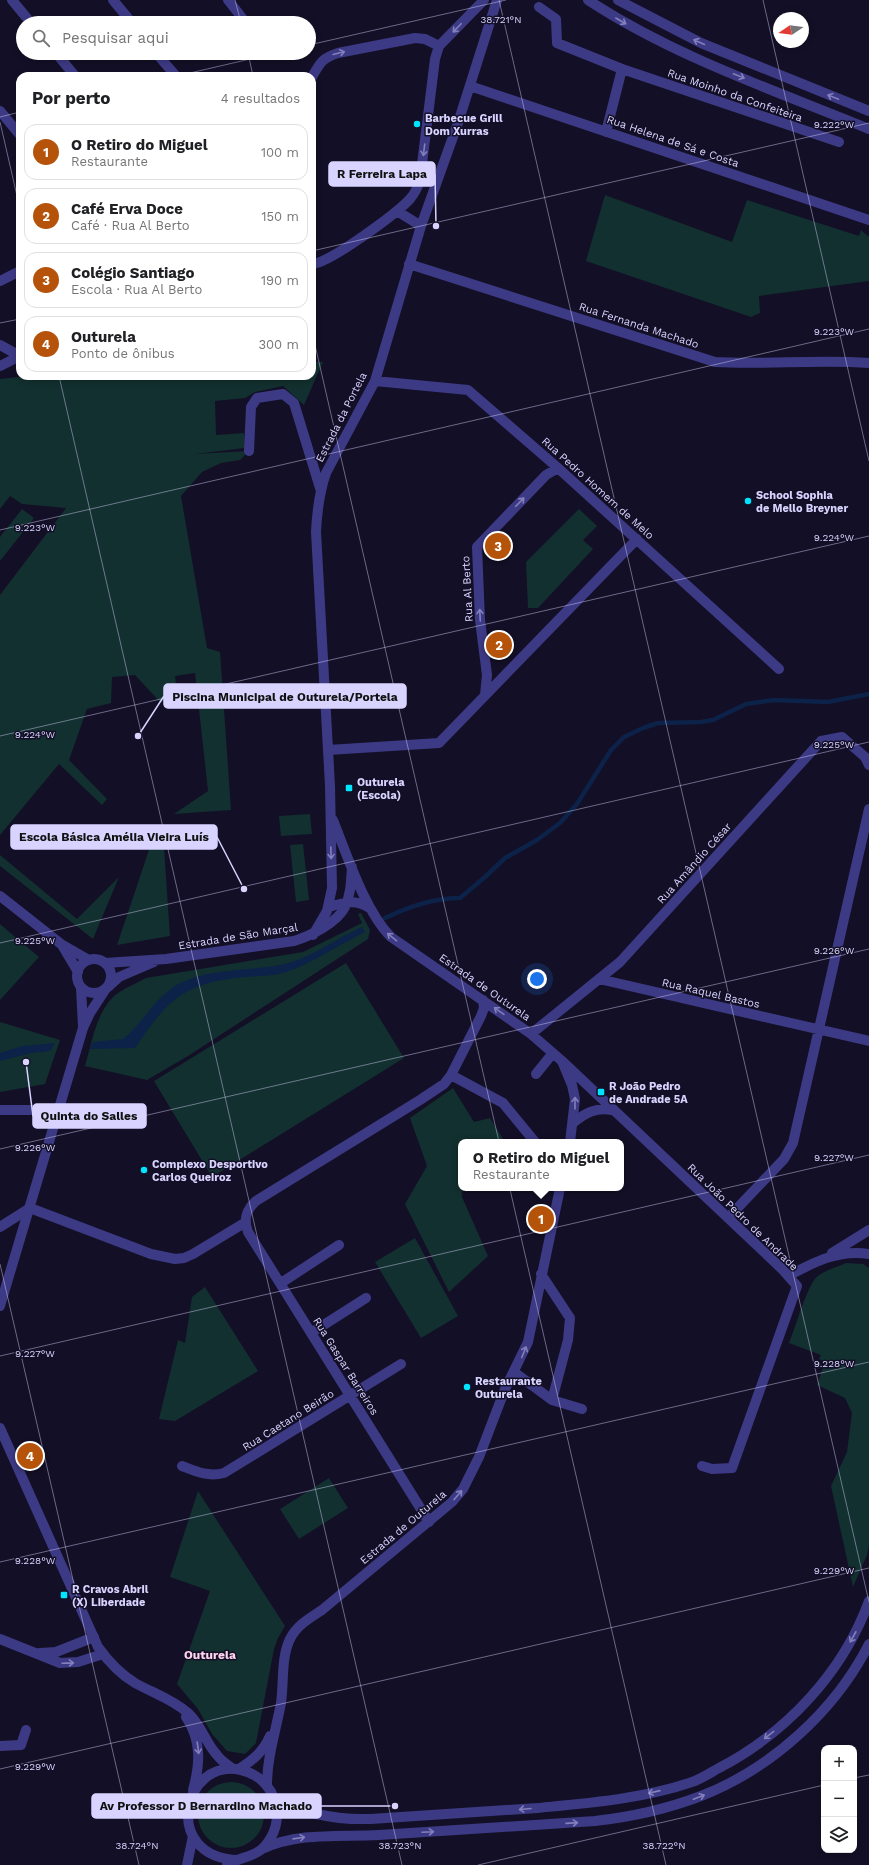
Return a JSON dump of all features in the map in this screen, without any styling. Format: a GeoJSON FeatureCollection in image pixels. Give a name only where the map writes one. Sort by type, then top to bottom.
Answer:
{"type":"FeatureCollection","features":[{"type":"Feature","properties":{"kind":"street"},"geometry":{"type":"LineString","coordinates":[[12,0],[25,16]]}},
{"type":"Feature","properties":{"kind":"street"},"geometry":{"type":"LineString","coordinates":[[113,0],[126,16]]}},
{"type":"Feature","properties":{"kind":"street"},"geometry":{"type":"LineString","coordinates":[[228,0],[241,16]]}},
{"type":"Feature","properties":{"kind":"street"},"geometry":{"type":"LineString","coordinates":[[316,262],[333,255],[397,211],[417,190],[420,180],[435,59],[439,46],[484,0]]}},
{"type":"Feature","properties":{"kind":"street","name":"Estrada da Portela"},"geometry":{"type":"LineString","coordinates":[[331,814],[316,532],[317,506],[320,488],[326,473],[375,380],[420,226],[470,86],[497,0]]}},
{"type":"Feature","properties":{"kind":"street"},"geometry":{"type":"LineString","coordinates":[[588,0],[630,26],[695,58],[869,129]]}},
{"type":"Feature","properties":{"kind":"street"},"geometry":{"type":"LineString","coordinates":[[618,0],[701,43],[869,111]]}},
{"type":"Feature","properties":{"kind":"street","name":"Rua Moinho da Confeiteira"},"geometry":{"type":"LineString","coordinates":[[539,7],[556,19],[557,43],[622,69],[839,142]]}},
{"type":"Feature","properties":{"kind":"street"},"geometry":{"type":"LineString","coordinates":[[315,72],[319,64],[326,57],[338,53],[415,38],[425,39],[439,46]]}},
{"type":"Feature","properties":{"kind":"street"},"geometry":{"type":"LineString","coordinates":[[62,60],[72,72]]}},
{"type":"Feature","properties":{"kind":"street"},"geometry":{"type":"LineString","coordinates":[[162,60],[173,72]]}},
{"type":"Feature","properties":{"kind":"street"},"geometry":{"type":"LineString","coordinates":[[606,132],[622,69]]}},
{"type":"Feature","properties":{"kind":"street","name":"Rua Helena de Sá e Costa"},"geometry":{"type":"LineString","coordinates":[[470,86],[869,220]]}},
{"type":"Feature","properties":{"kind":"street"},"geometry":{"type":"LineString","coordinates":[[0,112],[16,130]]}},
{"type":"Feature","properties":{"kind":"street"},"geometry":{"type":"LineString","coordinates":[[397,211],[420,226]]}},
{"type":"Feature","properties":{"kind":"street","name":"Rua Fernanda Machado"},"geometry":{"type":"LineString","coordinates":[[409,264],[715,362],[746,364],[839,362],[869,363]]}},
{"type":"Feature","properties":{"kind":"street"},"geometry":{"type":"LineString","coordinates":[[3,280],[16,273]]}},
{"type":"Feature","properties":{"kind":"street"},"geometry":{"type":"LineString","coordinates":[[3,280],[16,278]]}},
{"type":"Feature","properties":{"kind":"street"},"geometry":{"type":"LineString","coordinates":[[0,345],[16,354]]}},
{"type":"Feature","properties":{"kind":"street"},"geometry":{"type":"LineString","coordinates":[[0,366],[16,358]]}},
{"type":"Feature","properties":{"kind":"street","name":"Rua Pedro Homem de Melo"},"geometry":{"type":"LineString","coordinates":[[375,380],[468,390],[558,468],[779,669]]}},
{"type":"Feature","properties":{"kind":"street"},"geometry":{"type":"LineString","coordinates":[[249,452],[251,407],[258,398],[283,394],[294,403],[320,488]]}},
{"type":"Feature","properties":{"kind":"street","name":"Rua Al Berto"},"geometry":{"type":"LineString","coordinates":[[485,695],[487,675],[480,620],[477,547],[546,475],[558,468]]}},
{"type":"Feature","properties":{"kind":"street"},"geometry":{"type":"LineString","coordinates":[[328,750],[440,743],[637,539]]}},
{"type":"Feature","properties":{"kind":"street","name":"Rua Amândio César"},"geometry":{"type":"LineString","coordinates":[[531,1034],[620,962],[821,741],[842,737],[865,757],[869,765]]}},
{"type":"Feature","properties":{"kind":"street"},"geometry":{"type":"LineString","coordinates":[[728,1218],[789,1152],[797,1130],[869,809]]}},
{"type":"Feature","properties":{"kind":"street","name":"Estrada de São Marçal"},"geometry":{"type":"LineString","coordinates":[[105,963],[166,959],[294,941],[313,935],[337,916],[344,908],[350,891],[352,865],[331,814]]}},
{"type":"Feature","properties":{"kind":"street","name":"Estrada de São Marçal"},"geometry":{"type":"LineString","coordinates":[[313,935],[329,907],[332,888],[331,814]]}},
{"type":"Feature","properties":{"kind":"street","name":"Estrada de Outurela"},"geometry":{"type":"LineString","coordinates":[[352,865],[371,910],[380,926],[391,937],[531,1034],[562,1061],[572,1085],[575,1099],[570,1139]]}},
{"type":"Feature","properties":{"kind":"street"},"geometry":{"type":"LineString","coordinates":[[0,896],[60,944],[89,960]]}},
{"type":"Feature","properties":{"kind":"street"},"geometry":{"type":"LineString","coordinates":[[329,907],[346,902],[357,902],[371,910]]}},
{"type":"Feature","properties":{"kind":"street"},"geometry":{"type":"LineString","coordinates":[[60,944],[78,972]]}},
{"type":"Feature","properties":{"kind":"street"},"geometry":{"type":"LineString","coordinates":[[0,1306],[83,1028],[90,1013],[110,982],[111,972],[105,963],[95,959],[84,962],[78,972],[77,978],[81,988],[83,1028]]}},
{"type":"Feature","properties":{"kind":"street","name":"Estrada de São Marçal"},"geometry":{"type":"LineString","coordinates":[[107,988],[120,977],[133,970],[166,959]]}},
{"type":"Feature","properties":{"kind":"street","name":"Rua Raquel Bastos"},"geometry":{"type":"LineString","coordinates":[[599,979],[818,1031],[869,1041]]}},
{"type":"Feature","properties":{"kind":"street"},"geometry":{"type":"LineString","coordinates":[[81,988],[90,993],[101,992],[107,988]]}},
{"type":"Feature","properties":{"kind":"street"},"geometry":{"type":"LineString","coordinates":[[30,1208],[151,1254],[175,1259],[184,1258],[246,1222],[248,1210],[256,1201],[444,1084],[451,1075],[481,1016],[484,1008],[483,1000]]}},
{"type":"Feature","properties":{"kind":"street"},"geometry":{"type":"LineString","coordinates":[[536,1074],[553,1053]]}},
{"type":"Feature","properties":{"kind":"street","name":"Rua João Pedro de Andrade"},"geometry":{"type":"LineString","coordinates":[[562,1061],[612,1110],[728,1218],[797,1286],[732,1468],[712,1469],[702,1466]]}},
{"type":"Feature","properties":{"kind":"street"},"geometry":{"type":"LineString","coordinates":[[451,1075],[503,1103],[533,1139]]}},
{"type":"Feature","properties":{"kind":"street"},"geometry":{"type":"LineString","coordinates":[[573,1123],[590,1111],[604,1108],[612,1110]]}},
{"type":"Feature","properties":{"kind":"street"},"geometry":{"type":"LineString","coordinates":[[0,1110],[58,1110]]}},
{"type":"Feature","properties":{"kind":"street","name":"Estrada de Outurela"},"geometry":{"type":"LineString","coordinates":[[267,1785],[270,1754],[281,1703],[287,1651],[294,1632],[304,1622],[322,1610],[452,1502],[463,1489],[479,1458],[505,1389],[528,1342],[559,1191]]}},
{"type":"Feature","properties":{"kind":"street"},"geometry":{"type":"LineString","coordinates":[[0,1227],[30,1208]]}},
{"type":"Feature","properties":{"kind":"street","name":"Rua Gaspar Barreiros"},"geometry":{"type":"LineString","coordinates":[[246,1222],[248,1232],[429,1522]]}},
{"type":"Feature","properties":{"kind":"street"},"geometry":{"type":"LineString","coordinates":[[788,1276],[823,1258],[869,1230]]}},
{"type":"Feature","properties":{"kind":"street"},"geometry":{"type":"LineString","coordinates":[[281,1283],[339,1245]]}},
{"type":"Feature","properties":{"kind":"street"},"geometry":{"type":"LineString","coordinates":[[823,1258],[848,1252],[869,1254]]}},
{"type":"Feature","properties":{"kind":"street"},"geometry":{"type":"LineString","coordinates":[[541,1274],[570,1318],[568,1340],[552,1400]]}},
{"type":"Feature","properties":{"kind":"street"},"geometry":{"type":"LineString","coordinates":[[311,1333],[366,1298]]}},
{"type":"Feature","properties":{"kind":"street","name":"Rua Caetano Beirão"},"geometry":{"type":"LineString","coordinates":[[182,1466],[205,1475],[213,1476],[224,1474],[401,1364]]}},
{"type":"Feature","properties":{"kind":"street"},"geometry":{"type":"LineString","coordinates":[[514,1372],[552,1400],[582,1409]]}},
{"type":"Feature","properties":{"kind":"street"},"geometry":{"type":"LineString","coordinates":[[0,1428],[103,1654],[114,1666],[134,1682],[174,1702],[200,1726],[216,1755],[236,1769],[259,1777],[267,1785],[275,1798],[278,1812],[276,1826],[271,1839],[262,1849]]}},
{"type":"Feature","properties":{"kind":"street"},"geometry":{"type":"LineString","coordinates":[[275,1798],[297,1808],[337,1818],[371,1819],[597,1803],[652,1792],[693,1781],[740,1757],[756,1746],[786,1722],[810,1698],[836,1664],[846,1648],[869,1602]]}},
{"type":"Feature","properties":{"kind":"street"},"geometry":{"type":"LineString","coordinates":[[34,1653],[56,1652],[94,1637]]}},
{"type":"Feature","properties":{"kind":"street"},"geometry":{"type":"LineString","coordinates":[[0,1639],[60,1663],[70,1663],[103,1654]]}},
{"type":"Feature","properties":{"kind":"street"},"geometry":{"type":"LineString","coordinates":[[227,1865],[251,1856],[277,1842],[310,1836],[354,1836],[595,1821],[623,1818],[701,1796],[740,1777],[766,1761],[785,1746],[809,1724],[834,1697],[853,1672],[869,1644]]}},
{"type":"Feature","properties":{"kind":"street"},"geometry":{"type":"LineString","coordinates":[[174,1702],[193,1728],[197,1742],[199,1757],[192,1794]]}},
{"type":"Feature","properties":{"kind":"street","name":"Estrada de Outurela"},"geometry":{"type":"LineString","coordinates":[[238,1860],[224,1859],[212,1855],[201,1847],[193,1836],[188,1822],[188,1808],[192,1794],[199,1784],[209,1776],[221,1771],[236,1769],[258,1756],[265,1747],[276,1724]]}},
{"type":"Feature","properties":{"kind":"street"},"geometry":{"type":"LineString","coordinates":[[0,1746],[21,1745],[26,1730]]}},
{"type":"Feature","properties":{"kind":"street","name":"Estrada de Outurela"},"geometry":{"type":"LineString","coordinates":[[187,1865],[193,1836]]}},
{"type":"Feature","properties":{"kind":"green space"},"geometry":{"type":"Polygon","coordinates":[[[605,195],[732,242],[747,200],[859,236],[861,230],[869,237],[869,281],[759,296],[760,313],[751,317],[586,261],[605,195]]]}},
{"type":"Feature","properties":{"kind":"green space"},"geometry":{"type":"Polygon","coordinates":[[[316,362],[323,362],[316,378],[316,362]]]}},
{"type":"Feature","properties":{"kind":"green space"},"geometry":{"type":"Polygon","coordinates":[[[16,377],[16,380],[315,380],[304,405],[283,386],[255,392],[245,398],[215,401],[216,435],[244,433],[245,448],[195,454],[249,451],[240,460],[221,463],[202,472],[181,496],[207,648],[220,652],[231,810],[174,814],[208,791],[195,673],[175,676],[178,700],[160,702],[135,675],[112,677],[111,703],[87,709],[69,760],[107,799],[102,805],[59,764],[0,835],[0,595],[66,508],[22,504],[10,496],[0,509],[0,379],[16,377]]]}},
{"type":"Feature","properties":{"kind":"green space"},"geometry":{"type":"Polygon","coordinates":[[[22,509],[34,518],[0,561],[0,537],[22,509]]]}},
{"type":"Feature","properties":{"kind":"green space"},"geometry":{"type":"Polygon","coordinates":[[[579,509],[597,526],[583,540],[593,549],[538,608],[528,608],[526,562],[579,509]]]}},
{"type":"Feature","properties":{"kind":"green space"},"geometry":{"type":"Polygon","coordinates":[[[310,814],[312,834],[281,836],[279,816],[310,814]]]}},
{"type":"Feature","properties":{"kind":"green space"},"geometry":{"type":"Polygon","coordinates":[[[163,833],[170,936],[117,945],[154,835],[163,833]]]}},
{"type":"Feature","properties":{"kind":"green space"},"geometry":{"type":"Polygon","coordinates":[[[303,844],[309,900],[296,902],[290,845],[303,844]]]}},
{"type":"Feature","properties":{"kind":"green space"},"geometry":{"type":"Polygon","coordinates":[[[0,855],[77,919],[119,877],[93,939],[0,866],[0,855]]]}},
{"type":"Feature","properties":{"kind":"green space"},"geometry":{"type":"Polygon","coordinates":[[[361,913],[370,930],[368,939],[188,1056],[147,1080],[85,1066],[100,1016],[111,999],[125,989],[146,978],[303,952],[362,923],[358,914],[361,913]]]}},
{"type":"Feature","properties":{"kind":"green space"},"geometry":{"type":"Polygon","coordinates":[[[0,924],[39,957],[0,1000],[0,924]]]}},
{"type":"Feature","properties":{"kind":"green space"},"geometry":{"type":"Polygon","coordinates":[[[346,963],[404,1058],[212,1177],[154,1081],[346,963]]]}},
{"type":"Feature","properties":{"kind":"green space"},"geometry":{"type":"Polygon","coordinates":[[[0,1022],[60,1040],[45,1084],[0,1092],[0,1022]]]}},
{"type":"Feature","properties":{"kind":"green space"},"geometry":{"type":"Polygon","coordinates":[[[453,1088],[474,1122],[490,1118],[503,1139],[458,1139],[458,1191],[462,1191],[462,1197],[488,1256],[449,1292],[405,1204],[427,1166],[410,1118],[453,1088]]]}},
{"type":"Feature","properties":{"kind":"green space"},"geometry":{"type":"Polygon","coordinates":[[[415,1238],[458,1316],[421,1338],[375,1262],[415,1238]]]}},
{"type":"Feature","properties":{"kind":"green space"},"geometry":{"type":"Polygon","coordinates":[[[846,1263],[863,1264],[869,1268],[869,1545],[867,1555],[853,1587],[831,1486],[847,1452],[852,1413],[845,1398],[817,1385],[825,1362],[819,1359],[821,1355],[789,1343],[806,1296],[814,1280],[824,1272],[846,1263]]]}},
{"type":"Feature","properties":{"kind":"green space"},"geometry":{"type":"Polygon","coordinates":[[[205,1287],[258,1371],[175,1421],[159,1419],[178,1340],[185,1343],[192,1297],[205,1287]]]}},
{"type":"Feature","properties":{"kind":"green space"},"geometry":{"type":"Polygon","coordinates":[[[329,1478],[348,1508],[299,1539],[280,1509],[329,1478]]]}},
{"type":"Feature","properties":{"kind":"green space"},"geometry":{"type":"Polygon","coordinates":[[[198,1491],[285,1626],[274,1649],[256,1743],[245,1754],[227,1751],[212,1734],[198,1709],[177,1684],[210,1591],[170,1577],[198,1491]]]}},
{"type":"Feature","properties":{"kind":"green space"},"geometry":{"type":"Polygon","coordinates":[[[231,1782],[244,1784],[259,1797],[262,1802],[264,1815],[262,1828],[249,1843],[244,1846],[231,1848],[218,1846],[203,1833],[200,1828],[198,1815],[200,1802],[213,1787],[218,1784],[231,1782]]]}},
{"type":"Feature","properties":{"kind":"water"},"geometry":{"type":"Polygon","coordinates":[[[362,927],[365,932],[315,960],[294,969],[283,973],[265,976],[216,981],[187,992],[165,1008],[135,1048],[90,1049],[93,1042],[123,1039],[136,1027],[165,994],[172,988],[185,981],[214,973],[274,966],[298,960],[362,927]]]}},
{"type":"Feature","properties":{"kind":"water"},"geometry":{"type":"Polygon","coordinates":[[[55,1043],[50,1051],[31,1053],[0,1061],[0,1053],[22,1046],[55,1043]]]}},
{"type":"Feature","properties":{"kind":"waterway"},"geometry":{"type":"LineString","coordinates":[[385,918],[422,904],[451,898],[460,898],[505,858],[537,840],[560,823],[577,804],[611,750],[624,737],[643,728],[658,723],[701,722],[713,720],[746,704],[774,700],[828,702],[869,694]]}},
{"type":"Feature","properties":{"kind":"place","name":"Barbecue Grill Dom Xurras"},"geometry":{"type":"Point","coordinates":[417,124]}},
{"type":"Feature","properties":{"kind":"place","name":"R Ferreira Lapa"},"geometry":{"type":"Point","coordinates":[436,226]}},
{"type":"Feature","properties":{"kind":"place","name":"School Sophia de Mello Breyner"},"geometry":{"type":"Point","coordinates":[748,501]}},
{"type":"Feature","properties":{"kind":"place","name":"Colégio Santiago"},"geometry":{"type":"Point","coordinates":[498,546]}},
{"type":"Feature","properties":{"kind":"place","name":"Café Erva Doce"},"geometry":{"type":"Point","coordinates":[499,645]}},
{"type":"Feature","properties":{"kind":"place","name":"Piscina Municipal de Outurela/Portela"},"geometry":{"type":"Point","coordinates":[138,736]}},
{"type":"Feature","properties":{"kind":"place","name":"Outurela (Escola)"},"geometry":{"type":"Point","coordinates":[349,788]}},
{"type":"Feature","properties":{"kind":"place","name":"Escola Básica Amélia Vieira Luís"},"geometry":{"type":"Point","coordinates":[244,889]}},
{"type":"Feature","properties":{"kind":"place","name":"Quinta do Salles"},"geometry":{"type":"Point","coordinates":[26,1062]}},
{"type":"Feature","properties":{"kind":"place","name":"R João Pedro de Andrade 5A"},"geometry":{"type":"Point","coordinates":[601,1092]}},
{"type":"Feature","properties":{"kind":"place","name":"Complexo Desportivo Carlos Queiroz"},"geometry":{"type":"Point","coordinates":[144,1170]}},
{"type":"Feature","properties":{"kind":"place","name":"O Retiro do Miguel"},"geometry":{"type":"Point","coordinates":[541,1219]}},
{"type":"Feature","properties":{"kind":"place","name":"Restaurante Outurela"},"geometry":{"type":"Point","coordinates":[467,1387]}},
{"type":"Feature","properties":{"kind":"place","name":"Outurela"},"geometry":{"type":"Point","coordinates":[30,1456]}},
{"type":"Feature","properties":{"kind":"place","name":"R Cravos Abril (X) Liberdade"},"geometry":{"type":"Point","coordinates":[64,1595]}},
{"type":"Feature","properties":{"kind":"place","name":"Av Professor D Bernardino Machado"},"geometry":{"type":"Point","coordinates":[395,1806]}},
{"type":"Feature","properties":{"kind":"district","name":"Outurela"},"geometry":{"type":"Point","coordinates":[210,1655]}}]}
